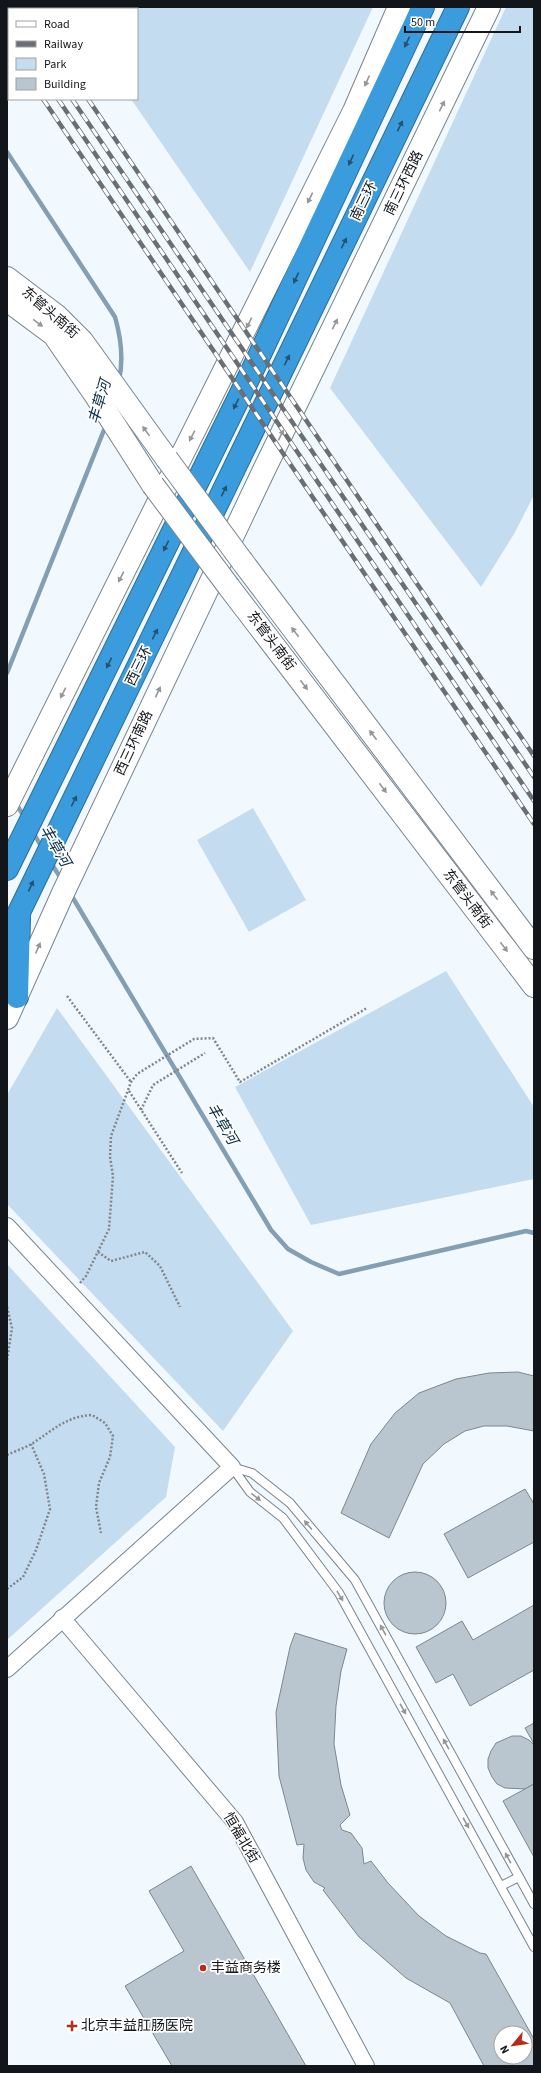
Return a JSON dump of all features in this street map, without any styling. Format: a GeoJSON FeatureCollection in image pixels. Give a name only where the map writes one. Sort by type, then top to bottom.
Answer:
{"type":"FeatureCollection","features":[{"type":"Feature","properties":{"kind":"highway","name":"南三环"},"geometry":{"type":"LineString","coordinates":[[253,369],[423,7]]}},
{"type":"Feature","properties":{"kind":"highway","name":"南三环"},"geometry":{"type":"LineString","coordinates":[[270,395],[458,7]]}},
{"type":"Feature","properties":{"kind":"highway","name":"西三环"},"geometry":{"type":"LineString","coordinates":[[7,869],[253,369]]}},
{"type":"Feature","properties":{"kind":"highway","name":"西三环"},"geometry":{"type":"LineString","coordinates":[[7,937],[270,395]]}},
{"type":"Feature","properties":{"kind":"highway"},"geometry":{"type":"LineString","coordinates":[[17,997],[20,911]]}},
{"type":"Feature","properties":{"kind":"street"},"geometry":{"type":"LineString","coordinates":[[7,804],[354,111],[399,7]]}},
{"type":"Feature","properties":{"kind":"street","name":"南三环西路"},"geometry":{"type":"LineString","coordinates":[[264,470],[489,7]]}},
{"type":"Feature","properties":{"kind":"street","name":"东管头南街"},"geometry":{"type":"LineString","coordinates":[[7,278],[57,316],[82,341],[126,404],[242,561],[534,948]]}},
{"type":"Feature","properties":{"kind":"street","name":"东管头南街"},"geometry":{"type":"LineString","coordinates":[[7,300],[54,334],[153,485],[229,587],[534,986]]}},
{"type":"Feature","properties":{"kind":"street","name":"西三环南路"},"geometry":{"type":"LineString","coordinates":[[7,1018],[63,893],[264,470]]}},
{"type":"Feature","properties":{"kind":"street"},"geometry":{"type":"LineString","coordinates":[[7,1226],[232,1467],[62,1618],[7,1669]]}},
{"type":"Feature","properties":{"kind":"street","name":"恒福北街"},"geometry":{"type":"LineString","coordinates":[[62,1618],[235,1822],[366,2066]]}},
{"type":"Feature","properties":{"kind":"lane"},"geometry":{"type":"LineString","coordinates":[[232,1467],[252,1473],[290,1503],[355,1580],[534,1904]]}},
{"type":"Feature","properties":{"kind":"lane"},"geometry":{"type":"LineString","coordinates":[[232,1467],[250,1492],[283,1518],[339,1593],[534,1947]]}},
{"type":"Feature","properties":{"kind":"lane"},"geometry":{"type":"LineString","coordinates":[[501,1886],[519,1877]]}},
{"type":"Feature","properties":{"kind":"path"},"geometry":{"type":"LineString","coordinates":[[67,996],[131,1082]]}},
{"type":"Feature","properties":{"kind":"path"},"geometry":{"type":"LineString","coordinates":[[69,1293],[86,1276],[109,1229],[113,1176],[110,1157],[111,1136],[131,1082],[137,1074],[194,1039],[213,1038],[240,1082],[367,1008]]}},
{"type":"Feature","properties":{"kind":"path"},"geometry":{"type":"LineString","coordinates":[[141,1110],[153,1086],[205,1053]]}},
{"type":"Feature","properties":{"kind":"path"},"geometry":{"type":"LineString","coordinates":[[128,1090],[182,1173]]}},
{"type":"Feature","properties":{"kind":"path"},"geometry":{"type":"LineString","coordinates":[[98,1252],[111,1261],[145,1252],[150,1255],[160,1266],[180,1307]]}},
{"type":"Feature","properties":{"kind":"path"},"geometry":{"type":"LineString","coordinates":[[7,1307],[12,1328],[7,1360]]}},
{"type":"Feature","properties":{"kind":"path"},"geometry":{"type":"LineString","coordinates":[[7,1455],[31,1444],[57,1425],[81,1416],[92,1415],[105,1423],[113,1436],[110,1457],[99,1483],[96,1507],[101,1533]]}},
{"type":"Feature","properties":{"kind":"path"},"geometry":{"type":"LineString","coordinates":[[7,1589],[23,1576],[36,1550],[50,1509],[44,1474],[31,1444]]}},
{"type":"Feature","properties":{"kind":"green space"},"geometry":{"type":"Polygon","coordinates":[[[373,7],[250,272],[132,100],[138,100],[138,8],[68,8],[373,7]]]}},
{"type":"Feature","properties":{"kind":"green space"},"geometry":{"type":"Polygon","coordinates":[[[506,7],[534,7],[534,495],[514,534],[481,587],[330,388],[506,7]]]}},
{"type":"Feature","properties":{"kind":"green space"},"geometry":{"type":"Polygon","coordinates":[[[253,808],[306,900],[249,932],[197,840],[253,808]]]}},
{"type":"Feature","properties":{"kind":"green space"},"geometry":{"type":"Polygon","coordinates":[[[446,971],[534,1107],[534,1179],[311,1225],[235,1087],[446,971]]]}},
{"type":"Feature","properties":{"kind":"green space"},"geometry":{"type":"Polygon","coordinates":[[[57,1008],[293,1331],[223,1431],[7,1204],[7,1095],[57,1008]]]}},
{"type":"Feature","properties":{"kind":"green space"},"geometry":{"type":"Polygon","coordinates":[[[7,1264],[175,1447],[166,1497],[7,1640],[7,1264]]]}},
{"type":"Feature","properties":{"kind":"building"},"geometry":{"type":"Polygon","coordinates":[[[518,1372],[534,1376],[534,1431],[507,1426],[484,1426],[465,1431],[444,1444],[423,1464],[389,1538],[341,1513],[371,1444],[395,1413],[419,1393],[456,1379],[489,1373],[518,1372]]]}},
{"type":"Feature","properties":{"kind":"building"},"geometry":{"type":"Polygon","coordinates":[[[525,1489],[534,1504],[534,1542],[468,1578],[444,1534],[525,1489]]]}},
{"type":"Feature","properties":{"kind":"building"},"geometry":{"type":"Polygon","coordinates":[[[415,1572],[427,1574],[437,1581],[444,1591],[446,1603],[444,1615],[437,1625],[427,1632],[415,1634],[403,1632],[393,1625],[386,1615],[384,1603],[386,1591],[393,1581],[403,1574],[415,1572]]]}},
{"type":"Feature","properties":{"kind":"building"},"geometry":{"type":"Polygon","coordinates":[[[534,1605],[534,1670],[470,1706],[453,1674],[436,1683],[416,1647],[462,1621],[473,1640],[534,1605]]]}},
{"type":"Feature","properties":{"kind":"building"},"geometry":{"type":"Polygon","coordinates":[[[295,1633],[347,1649],[341,1671],[336,1706],[334,1744],[341,1785],[350,1815],[340,1825],[342,1830],[351,1833],[362,1848],[364,1864],[371,1861],[388,1883],[419,1916],[446,1936],[480,1953],[486,1954],[526,2025],[493,2025],[493,2065],[533,2065],[533,2037],[534,2066],[484,2066],[450,2003],[406,1978],[359,1937],[323,1890],[325,1888],[314,1882],[306,1870],[303,1858],[304,1844],[297,1845],[279,1776],[276,1712],[290,1647],[295,1633]]]}},
{"type":"Feature","properties":{"kind":"building"},"geometry":{"type":"Polygon","coordinates":[[[534,1723],[534,1744],[525,1728],[534,1723]]]}},
{"type":"Feature","properties":{"kind":"building"},"geometry":{"type":"Polygon","coordinates":[[[512,1736],[521,1736],[529,1740],[534,1745],[534,1784],[525,1789],[505,1788],[497,1784],[488,1768],[488,1759],[496,1743],[512,1736]]]}},
{"type":"Feature","properties":{"kind":"building"},"geometry":{"type":"Polygon","coordinates":[[[534,1784],[534,1857],[503,1801],[534,1784]]]}},
{"type":"Feature","properties":{"kind":"building","name":"丰益商务楼"},"geometry":{"type":"Polygon","coordinates":[[[191,1866],[306,2066],[172,2066],[125,1986],[184,1951],[149,1891],[191,1866]]]}},
{"type":"Feature","properties":{"kind":"waterway","name":"丰草河"},"geometry":{"type":"LineString","coordinates":[[7,152],[115,317],[121,348],[121,372],[119,380]]}},
{"type":"Feature","properties":{"kind":"waterway","name":"丰草河"},"geometry":{"type":"LineString","coordinates":[[7,673],[106,425]]}},
{"type":"Feature","properties":{"kind":"waterway","name":"丰草河"},"geometry":{"type":"LineString","coordinates":[[15,802],[25,818]]}},
{"type":"Feature","properties":{"kind":"waterway","name":"丰草河"},"geometry":{"type":"LineString","coordinates":[[33,832],[42,848]]}},
{"type":"Feature","properties":{"kind":"waterway","name":"丰草河"},"geometry":{"type":"LineString","coordinates":[[51,863],[62,880]]}},
{"type":"Feature","properties":{"kind":"waterway","name":"丰草河"},"geometry":{"type":"LineString","coordinates":[[70,893],[271,1230],[288,1249],[311,1262],[339,1274],[526,1231],[534,1233]]}},
{"type":"Feature","properties":{"kind":"railway"},"geometry":{"type":"LineString","coordinates":[[44,100],[534,824]]}},
{"type":"Feature","properties":{"kind":"railway"},"geometry":{"type":"LineString","coordinates":[[59,100],[534,801]]}},
{"type":"Feature","properties":{"kind":"railway"},"geometry":{"type":"LineString","coordinates":[[73,100],[534,777]]}},
{"type":"Feature","properties":{"kind":"railway"},"geometry":{"type":"LineString","coordinates":[[89,100],[534,756]]}},
{"type":"Feature","properties":{"kind":"place","name":"丰益商务楼"},"geometry":{"type":"Point","coordinates":[203,1968]}},
{"type":"Feature","properties":{"kind":"place","name":"北京丰益肛肠医院"},"geometry":{"type":"Point","coordinates":[72,2026]}}]}
